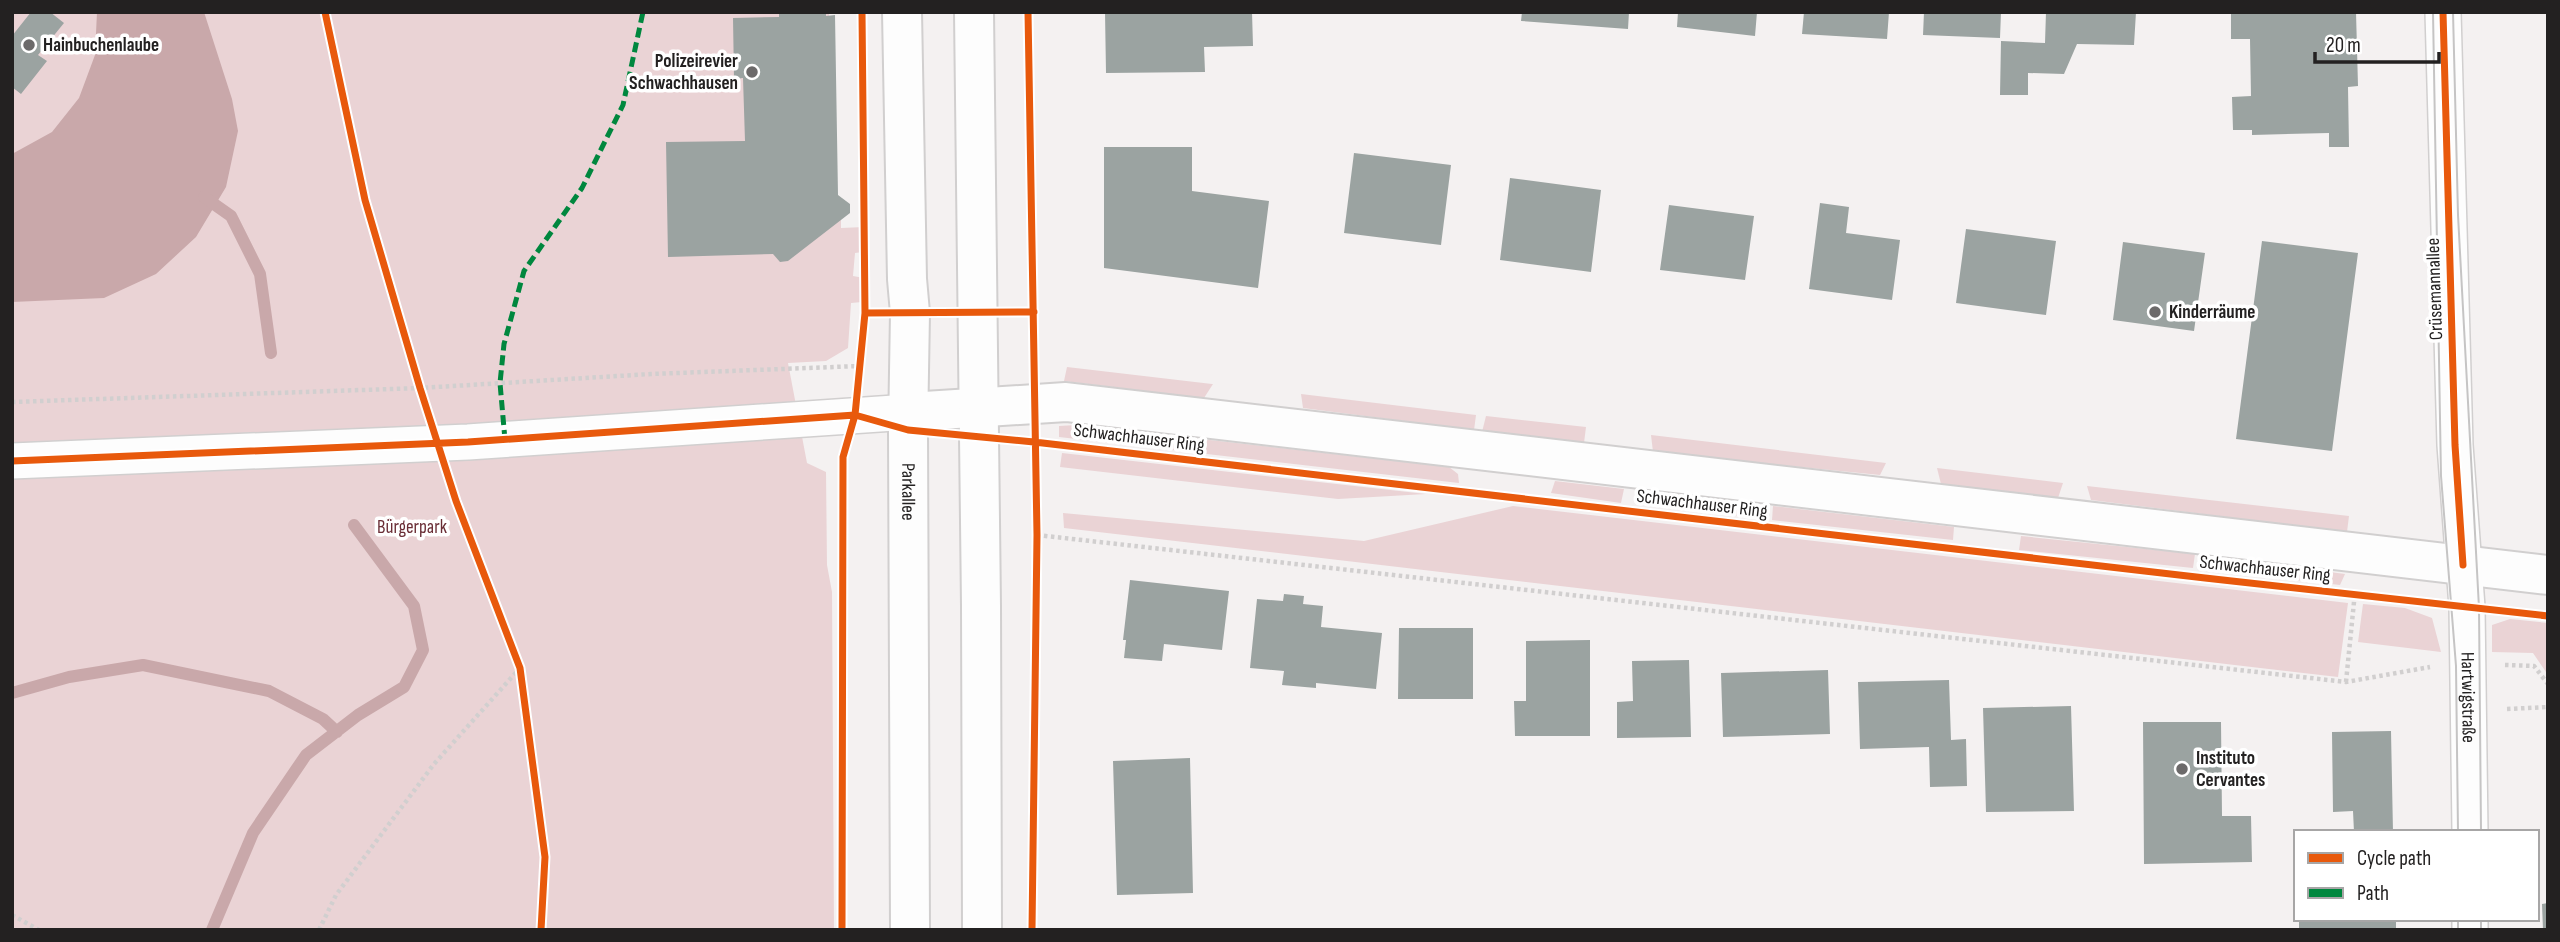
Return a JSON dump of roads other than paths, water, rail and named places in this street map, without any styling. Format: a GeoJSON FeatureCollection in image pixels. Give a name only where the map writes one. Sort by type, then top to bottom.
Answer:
{"type":"FeatureCollection","features":[{"type":"Feature","properties":{"kind":"main road","name":"Parkallee"},"geometry":{"type":"LineString","coordinates":[[902,12],[910,313],[910,930]]}},
{"type":"Feature","properties":{"kind":"main road"},"geometry":{"type":"LineString","coordinates":[[974,12],[982,930]]}},
{"type":"Feature","properties":{"kind":"main road","name":"Schwachhauser Ring"},"geometry":{"type":"LineString","coordinates":[[909,412],[1066,402],[2548,575]]}},
{"type":"Feature","properties":{"kind":"street","name":"Crüsemannallee"},"geometry":{"type":"LineString","coordinates":[[2443,12],[2455,445],[2463,565]]}},
{"type":"Feature","properties":{"kind":"street"},"geometry":{"type":"LineString","coordinates":[[12,461],[505,440],[909,412]]}},
{"type":"Feature","properties":{"kind":"street","name":"Hartwigstraße"},"geometry":{"type":"LineString","coordinates":[[2463,565],[2485,665],[2470,830]]}},
{"type":"Feature","properties":{"kind":"waterway"},"geometry":{"type":"LineString","coordinates":[[204,197],[231,216],[260,274],[271,353]]}},
{"type":"Feature","properties":{"kind":"waterway"},"geometry":{"type":"LineString","coordinates":[[212,930],[253,833],[306,755],[358,715],[404,687],[423,650],[414,606],[354,525]]}},
{"type":"Feature","properties":{"kind":"waterway"},"geometry":{"type":"LineString","coordinates":[[12,693],[69,677],[143,665],[269,691],[323,719],[337,732]]}},
{"type":"Feature","properties":{"kind":"tram line"},"geometry":{"type":"LineString","coordinates":[[2433,12],[2441,476],[2456,666],[2458,830]]}},
{"type":"Feature","properties":{"kind":"tram line"},"geometry":{"type":"LineString","coordinates":[[2453,12],[2458,215],[2479,608],[2481,830]]}},
{"type":"Feature","properties":{"kind":"tram line"},"geometry":{"type":"LineString","coordinates":[[2458,921],[2458,930]]}},
{"type":"Feature","properties":{"kind":"tram line"},"geometry":{"type":"LineString","coordinates":[[2481,921],[2481,930]]}},
{"type":"Feature","properties":{"kind":"place","name":"Hainbuchenlaube"},"geometry":{"type":"Point","coordinates":[29,45]}},
{"type":"Feature","properties":{"kind":"place","name":"Polizeirevier Schwachhausen"},"geometry":{"type":"Point","coordinates":[752,72]}},
{"type":"Feature","properties":{"kind":"place","name":"Kinderräume"},"geometry":{"type":"Point","coordinates":[2155,312]}},
{"type":"Feature","properties":{"kind":"place","name":"Instituto Cervantes"},"geometry":{"type":"Point","coordinates":[2182,769]}},
{"type":"Feature","properties":{"kind":"park label","name":"Bürgerpark"},"geometry":{"type":"Point","coordinates":[412,527]}}]}
